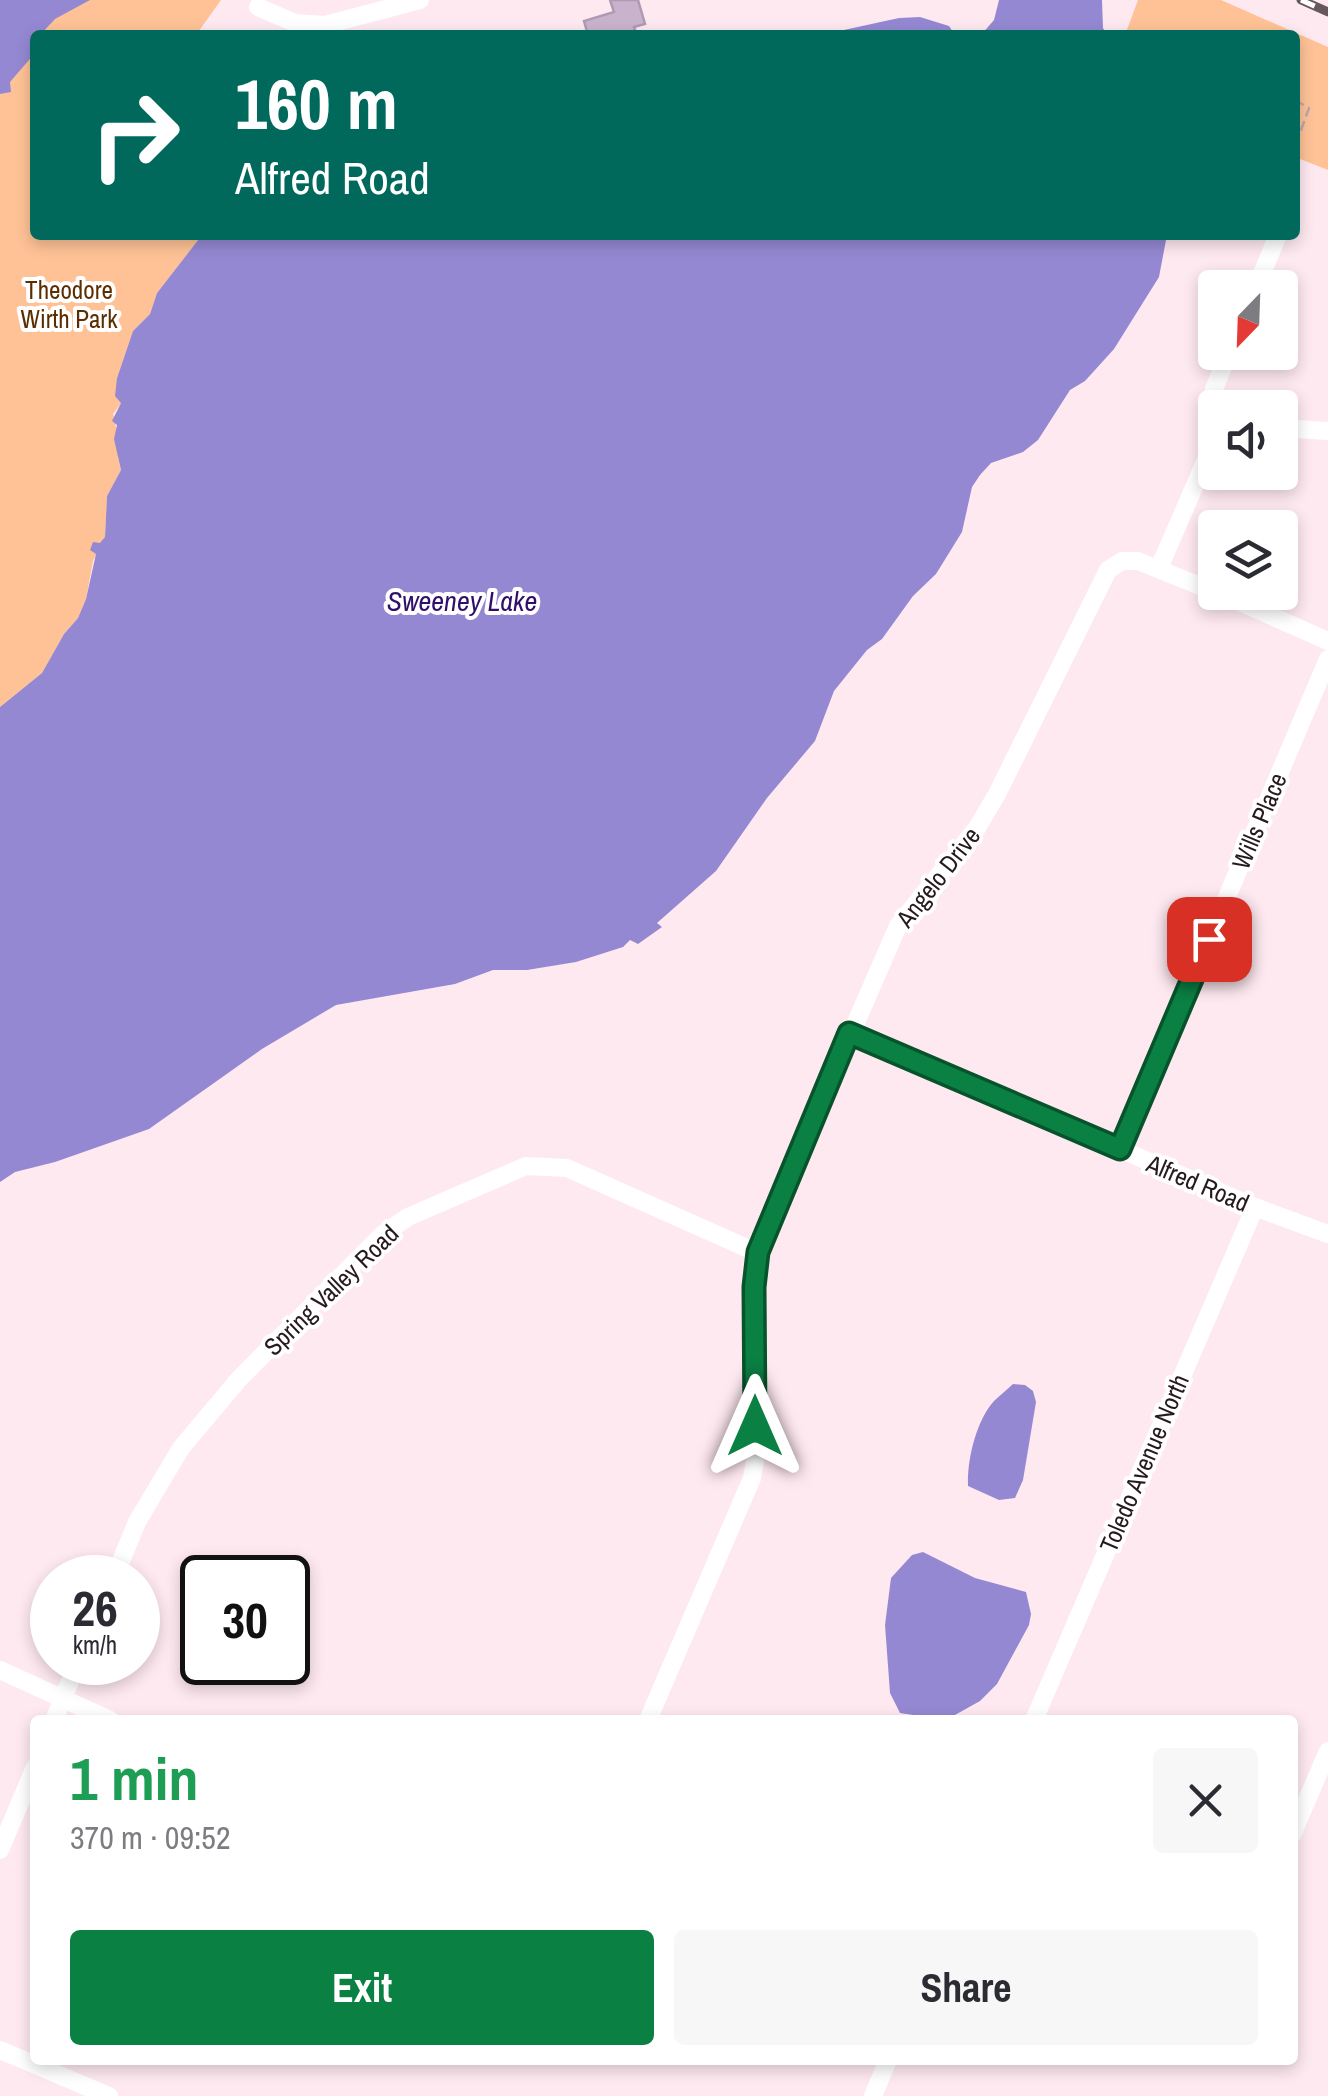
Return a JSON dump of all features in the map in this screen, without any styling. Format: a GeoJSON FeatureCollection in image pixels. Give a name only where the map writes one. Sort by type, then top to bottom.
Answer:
{"type":"FeatureCollection","features":[{"type":"Feature","properties":{"kind":"street"},"geometry":{"type":"LineString","coordinates":[[258,6],[295,23],[325,25],[420,0]]}},
{"type":"Feature","properties":{"kind":"street"},"geometry":{"type":"LineString","coordinates":[[1263,270],[1276,240]]}},
{"type":"Feature","properties":{"kind":"street"},"geometry":{"type":"LineString","coordinates":[[1298,429],[1328,431]]}},
{"type":"Feature","properties":{"kind":"street"},"geometry":{"type":"LineString","coordinates":[[1198,478],[1159,568],[1198,584]]}},
{"type":"Feature","properties":{"kind":"street","name":"Angelo Drive"},"geometry":{"type":"LineString","coordinates":[[650,1715],[752,1478],[754,1287],[758,1252],[849,1033],[898,926],[977,828],[997,794],[1108,570],[1122,560],[1159,568]]}},
{"type":"Feature","properties":{"kind":"street"},"geometry":{"type":"LineString","coordinates":[[1257,610],[1328,641]]}},
{"type":"Feature","properties":{"kind":"street","name":"Wills Place"},"geometry":{"type":"LineString","coordinates":[[1120,1149],[1328,659]]}},
{"type":"Feature","properties":{"kind":"street","name":"Alfred Road"},"geometry":{"type":"LineString","coordinates":[[849,1033],[1254,1207],[1328,1234]]}},
{"type":"Feature","properties":{"kind":"street","name":"Spring Valley Road"},"geometry":{"type":"LineString","coordinates":[[123,1555],[159,1480],[208,1416],[382,1235],[408,1217],[526,1166],[546,1165],[566,1168],[758,1252]]}},
{"type":"Feature","properties":{"kind":"street","name":"Toledo Avenue North"},"geometry":{"type":"LineString","coordinates":[[1036,1715],[1254,1207]]}},
{"type":"Feature","properties":{"kind":"street"},"geometry":{"type":"LineString","coordinates":[[0,1670],[98,1715]]}},
{"type":"Feature","properties":{"kind":"street"},"geometry":{"type":"LineString","coordinates":[[56,1715],[68,1685]]}},
{"type":"Feature","properties":{"kind":"street"},"geometry":{"type":"LineString","coordinates":[[1298,1821],[1328,1751]]}},
{"type":"Feature","properties":{"kind":"street"},"geometry":{"type":"LineString","coordinates":[[0,1850],[30,1779]]}},
{"type":"Feature","properties":{"kind":"street"},"geometry":{"type":"LineString","coordinates":[[0,2050],[30,2063]]}},
{"type":"Feature","properties":{"kind":"street"},"geometry":{"type":"LineString","coordinates":[[35,2065],[108,2096]]}},
{"type":"Feature","properties":{"kind":"street"},"geometry":{"type":"LineString","coordinates":[[874,2096],[886,2065]]}},
{"type":"Feature","properties":{"kind":"path"},"geometry":{"type":"LineString","coordinates":[[1300,103],[1309,108],[1300,134]]}},
{"type":"Feature","properties":{"kind":"green space","name":"Theodore Wirth Park"},"geometry":{"type":"Polygon","coordinates":[[[0,0],[221,0],[200,30],[30,30],[30,240],[198,240],[157,293],[150,314],[133,331],[117,378],[122,402],[113,414],[121,470],[107,496],[105,537],[93,561],[78,618],[42,673],[0,707],[0,0]]]}},
{"type":"Feature","properties":{"kind":"green space"},"geometry":{"type":"Polygon","coordinates":[[[1138,0],[1221,0],[1289,30],[1127,30],[1138,0]]]}},
{"type":"Feature","properties":{"kind":"green space"},"geometry":{"type":"Polygon","coordinates":[[[1300,35],[1328,47],[1328,170],[1300,159],[1300,35]]]}},
{"type":"Feature","properties":{"kind":"water"},"geometry":{"type":"Polygon","coordinates":[[[0,0],[90,0],[55,19],[45,30],[30,30],[30,59],[10,82],[11,92],[0,94],[0,0]]]}},
{"type":"Feature","properties":{"kind":"water"},"geometry":{"type":"Polygon","coordinates":[[[999,0],[1102,0],[1104,30],[985,30],[994,20],[999,0]]]}},
{"type":"Feature","properties":{"kind":"water"},"geometry":{"type":"Polygon","coordinates":[[[920,17],[952,30],[844,30],[920,17]]]}},
{"type":"Feature","properties":{"kind":"water","name":"Sweeney Lake"},"geometry":{"type":"Polygon","coordinates":[[[198,240],[1166,240],[1159,277],[1114,349],[1085,381],[1070,390],[1038,440],[1023,452],[991,463],[980,475],[972,487],[962,532],[936,574],[834,691],[815,741],[767,798],[716,871],[657,923],[662,927],[638,944],[630,940],[623,947],[576,962],[527,970],[493,970],[455,984],[336,1005],[262,1049],[149,1129],[15,1172],[0,1182],[0,707],[42,673],[86,599],[96,554],[90,550],[93,542],[100,543],[105,537],[107,496],[121,470],[114,439],[117,425],[112,421],[121,403],[115,396],[117,378],[133,331],[150,314],[157,293],[198,240]]]}},
{"type":"Feature","properties":{"kind":"water"},"geometry":{"type":"Polygon","coordinates":[[[1013,1384],[1025,1385],[1033,1391],[1036,1402],[1023,1480],[1015,1498],[999,1500],[968,1486],[969,1465],[982,1419],[1013,1384]]]}},
{"type":"Feature","properties":{"kind":"water"},"geometry":{"type":"Polygon","coordinates":[[[923,1552],[975,1578],[1026,1592],[1029,1625],[997,1684],[980,1701],[955,1715],[900,1713],[890,1693],[885,1625],[891,1578],[912,1555],[923,1552]]]}},
{"type":"Feature","properties":{"kind":"building"},"geometry":{"type":"Polygon","coordinates":[[[610,0],[638,0],[645,24],[634,27],[635,30],[587,30],[584,21],[614,12],[610,0]]]}},
{"type":"Feature","properties":{"kind":"railway"},"geometry":{"type":"LineString","coordinates":[[1301,0],[1328,12]]}},
{"type":"Feature","properties":{"kind":"route"},"geometry":{"type":"LineString","coordinates":[[755,1426],[754,1287],[758,1252],[849,1033],[1120,1149],[1209,939]]}}]}
